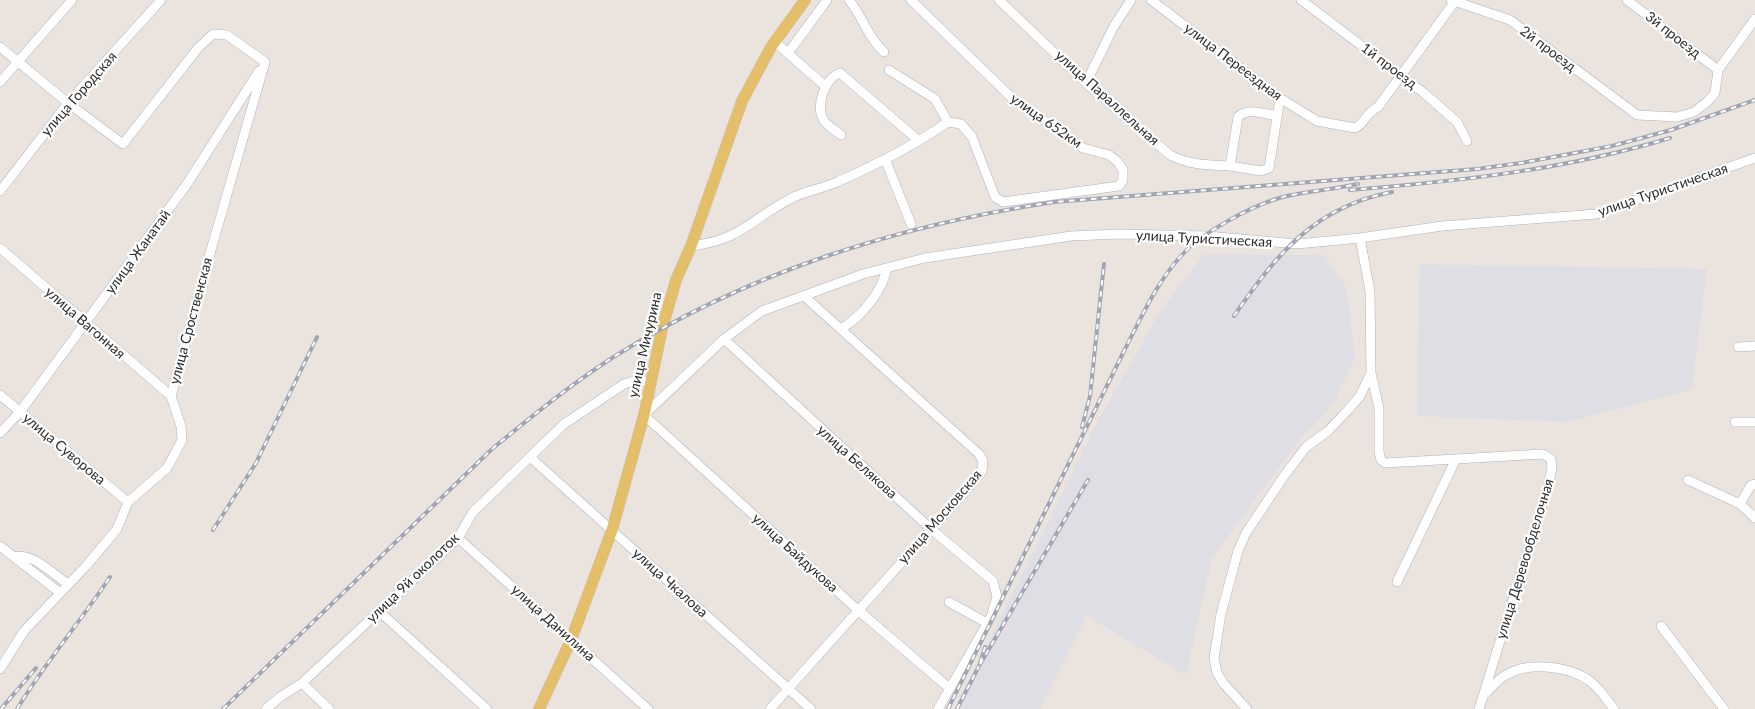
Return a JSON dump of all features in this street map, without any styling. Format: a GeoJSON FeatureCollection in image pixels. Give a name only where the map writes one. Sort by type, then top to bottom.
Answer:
{"type":"FeatureCollection","features":[{"type":"Feature","properties":{"kind":"main road","name":"улица Мичурина"},"geometry":{"type":"LineString","coordinates":[[538,709],[571,640],[612,530],[644,415],[662,329],[676,280],[691,246],[742,101],[775,42],[805,0]]}},
{"type":"Feature","properties":{"kind":"street"},"geometry":{"type":"LineString","coordinates":[[0,82],[69,3],[58,0]]}},
{"type":"Feature","properties":{"kind":"street","name":"улица Городская"},"geometry":{"type":"LineString","coordinates":[[0,191],[68,103],[161,0]]}},
{"type":"Feature","properties":{"kind":"street"},"geometry":{"type":"LineString","coordinates":[[788,53],[827,0]]}},
{"type":"Feature","properties":{"kind":"street"},"geometry":{"type":"LineString","coordinates":[[849,0],[858,10],[873,42],[884,52]]}},
{"type":"Feature","properties":{"kind":"street","name":"улица 652км"},"geometry":{"type":"LineString","coordinates":[[911,0],[1013,99],[1083,148],[1109,155],[1118,162],[1123,170],[1123,180],[1119,186],[1003,202],[996,197],[972,137],[961,124],[948,122]]}},
{"type":"Feature","properties":{"kind":"street","name":"улица Параллельная"},"geometry":{"type":"LineString","coordinates":[[999,0],[1086,83],[1170,155],[1181,160],[1196,164],[1230,166],[1261,171],[1269,168],[1277,116]]}},
{"type":"Feature","properties":{"kind":"street"},"geometry":{"type":"LineString","coordinates":[[1086,83],[1114,26],[1131,0]]}},
{"type":"Feature","properties":{"kind":"street","name":"улица Переездная"},"geometry":{"type":"LineString","coordinates":[[1151,0],[1280,98],[1316,121],[1348,128],[1359,126],[1372,109],[1378,107],[1402,76]]}},
{"type":"Feature","properties":{"kind":"street","name":"1й проезд"},"geometry":{"type":"LineString","coordinates":[[1301,0],[1402,76],[1457,122],[1467,141]]}},
{"type":"Feature","properties":{"kind":"street","name":"3й проезд"},"geometry":{"type":"LineString","coordinates":[[1627,0],[1718,70]]}},
{"type":"Feature","properties":{"kind":"street"},"geometry":{"type":"LineString","coordinates":[[1402,76],[1454,1]]}},
{"type":"Feature","properties":{"kind":"street","name":"2й проезд"},"geometry":{"type":"LineString","coordinates":[[1454,1],[1510,20],[1637,115],[1677,116],[1694,112],[1707,102],[1714,93],[1718,70]]}},
{"type":"Feature","properties":{"kind":"street"},"geometry":{"type":"LineString","coordinates":[[1718,70],[1755,19]]}},
{"type":"Feature","properties":{"kind":"street"},"geometry":{"type":"LineString","coordinates":[[0,47],[68,103],[123,144],[198,48],[213,34],[227,34],[265,62]]}},
{"type":"Feature","properties":{"kind":"street"},"geometry":{"type":"LineString","coordinates":[[775,42],[825,86]]}},
{"type":"Feature","properties":{"kind":"street","name":"улица Жанатай"},"geometry":{"type":"LineString","coordinates":[[0,433],[20,412],[187,184],[265,62]]}},
{"type":"Feature","properties":{"kind":"street","name":"улица Сроственская"},"geometry":{"type":"LineString","coordinates":[[0,669],[24,631],[40,616],[117,529],[128,502],[167,468],[182,440],[181,426],[171,396],[206,264],[265,62]]}},
{"type":"Feature","properties":{"kind":"street"},"geometry":{"type":"LineString","coordinates":[[691,246],[715,243],[742,231],[790,199],[836,183],[919,141],[948,122],[935,100],[889,70]]}},
{"type":"Feature","properties":{"kind":"street"},"geometry":{"type":"LineString","coordinates":[[840,135],[824,121],[821,112],[825,86],[833,75],[840,73],[919,141]]}},
{"type":"Feature","properties":{"kind":"street"},"geometry":{"type":"LineString","coordinates":[[1230,166],[1238,117],[1248,111],[1277,116],[1280,98]]}},
{"type":"Feature","properties":{"kind":"street","name":"улица Туристическая"},"geometry":{"type":"LineString","coordinates":[[644,415],[680,383],[724,339],[762,311],[863,274],[887,268],[973,249],[1071,236],[1120,234],[1207,236],[1297,244],[1360,238],[1442,226],[1596,214],[1755,158]]}},
{"type":"Feature","properties":{"kind":"street"},"geometry":{"type":"LineString","coordinates":[[885,159],[911,224]]}},
{"type":"Feature","properties":{"kind":"street"},"geometry":{"type":"LineString","coordinates":[[1360,238],[1370,291],[1371,373],[1379,408],[1378,452],[1381,460],[1385,463],[1456,459],[1397,582]]}},
{"type":"Feature","properties":{"kind":"street","name":"улица Вагонная"},"geometry":{"type":"LineString","coordinates":[[0,248],[171,396]]}},
{"type":"Feature","properties":{"kind":"street"},"geometry":{"type":"LineString","coordinates":[[841,329],[856,319],[877,291],[887,268]]}},
{"type":"Feature","properties":{"kind":"street","name":"улица Московская"},"geometry":{"type":"LineString","coordinates":[[770,709],[982,471],[983,462],[980,454],[947,423],[804,296]]}},
{"type":"Feature","properties":{"kind":"street","name":"улица Белякова"},"geometry":{"type":"LineString","coordinates":[[724,339],[931,529],[993,581],[997,597],[987,623]]}},
{"type":"Feature","properties":{"kind":"street"},"geometry":{"type":"LineString","coordinates":[[1738,347],[1755,346]]}},
{"type":"Feature","properties":{"kind":"street"},"geometry":{"type":"LineString","coordinates":[[1247,709],[1224,684],[1217,673],[1214,658],[1221,614],[1238,551],[1246,533],[1284,476],[1306,447],[1328,431],[1360,396],[1371,373]]}},
{"type":"Feature","properties":{"kind":"street","name":"улица 9й околоток"},"geometry":{"type":"LineString","coordinates":[[266,709],[280,697],[302,683],[458,538],[473,512],[564,424],[624,384],[634,381],[652,382]]}},
{"type":"Feature","properties":{"kind":"street","name":"улица Суворова"},"geometry":{"type":"LineString","coordinates":[[0,395],[128,502]]}},
{"type":"Feature","properties":{"kind":"street","name":"улица Байдукова"},"geometry":{"type":"LineString","coordinates":[[644,415],[859,611],[949,688]]}},
{"type":"Feature","properties":{"kind":"street"},"geometry":{"type":"LineString","coordinates":[[1734,422],[1755,422]]}},
{"type":"Feature","properties":{"kind":"street","name":"улица Деревообделочная"},"geometry":{"type":"LineString","coordinates":[[1456,459],[1543,454],[1551,459],[1552,468],[1499,645],[1492,661],[1485,695],[1479,709]]}},
{"type":"Feature","properties":{"kind":"street","name":"улица Чкалова"},"geometry":{"type":"LineString","coordinates":[[530,457],[811,709]]}},
{"type":"Feature","properties":{"kind":"street"},"geometry":{"type":"LineString","coordinates":[[1688,480],[1740,504],[1755,518]]}},
{"type":"Feature","properties":{"kind":"street"},"geometry":{"type":"LineString","coordinates":[[1740,504],[1745,492],[1751,484],[1755,484]]}},
{"type":"Feature","properties":{"kind":"street","name":"улица Данилина"},"geometry":{"type":"LineString","coordinates":[[458,538],[648,709]]}},
{"type":"Feature","properties":{"kind":"street"},"geometry":{"type":"LineString","coordinates":[[0,546],[60,592]]}},
{"type":"Feature","properties":{"kind":"street"},"geometry":{"type":"LineString","coordinates":[[14,557],[22,556],[31,559],[68,584]]}},
{"type":"Feature","properties":{"kind":"street"},"geometry":{"type":"LineString","coordinates":[[938,709],[987,623],[949,602]]}},
{"type":"Feature","properties":{"kind":"street"},"geometry":{"type":"LineString","coordinates":[[380,612],[487,709]]}},
{"type":"Feature","properties":{"kind":"street"},"geometry":{"type":"LineString","coordinates":[[1661,626],[1724,709]]}},
{"type":"Feature","properties":{"kind":"street"},"geometry":{"type":"LineString","coordinates":[[1485,695],[1497,681],[1515,670],[1528,667],[1553,669],[1586,678],[1593,683],[1614,709]]}},
{"type":"Feature","properties":{"kind":"street"},"geometry":{"type":"LineString","coordinates":[[302,683],[329,709]]}},
{"type":"Feature","properties":{"kind":"shaded area"},"geometry":{"type":"Polygon","coordinates":[[[1204,254],[1324,255],[1346,287],[1355,358],[1334,403],[1298,442],[1212,558],[1186,675],[1087,616],[1040,709],[955,709],[1099,419],[1160,312],[1204,254]]]}},
{"type":"Feature","properties":{"kind":"shaded area"},"geometry":{"type":"Polygon","coordinates":[[[1420,264],[1707,269],[1692,389],[1568,422],[1417,416],[1420,264]]]}},
{"type":"Feature","properties":{"kind":"railway"},"geometry":{"type":"LineString","coordinates":[[223,709],[492,449],[536,413],[612,358],[716,301],[770,277],[881,239],[937,224],[995,212],[1054,202],[1477,169],[1521,163],[1612,146],[1671,130],[1755,100]]}},
{"type":"Feature","properties":{"kind":"railway"},"geometry":{"type":"LineString","coordinates":[[1350,190],[1512,173],[1591,158],[1670,138]]}},
{"type":"Feature","properties":{"kind":"railway"},"geometry":{"type":"LineString","coordinates":[[948,709],[1138,323],[1157,288],[1172,266],[1202,237],[1260,205],[1287,196],[1358,184]]}},
{"type":"Feature","properties":{"kind":"railway"},"geometry":{"type":"LineString","coordinates":[[1234,316],[1282,253],[1319,221],[1340,209],[1365,199],[1392,192]]}},
{"type":"Feature","properties":{"kind":"railway"},"geometry":{"type":"LineString","coordinates":[[1082,427],[1090,396],[1104,264]]}},
{"type":"Feature","properties":{"kind":"railway"},"geometry":{"type":"LineString","coordinates":[[213,530],[256,463],[317,337]]}},
{"type":"Feature","properties":{"kind":"railway"},"geometry":{"type":"LineString","coordinates":[[985,647],[979,666],[1088,480]]}},
{"type":"Feature","properties":{"kind":"railway"},"geometry":{"type":"LineString","coordinates":[[17,709],[39,675],[110,577]]}},
{"type":"Feature","properties":{"kind":"railway"},"geometry":{"type":"LineString","coordinates":[[957,709],[979,666]]}},
{"type":"Feature","properties":{"kind":"railway"},"geometry":{"type":"LineString","coordinates":[[1,709],[36,668]]}}]}
